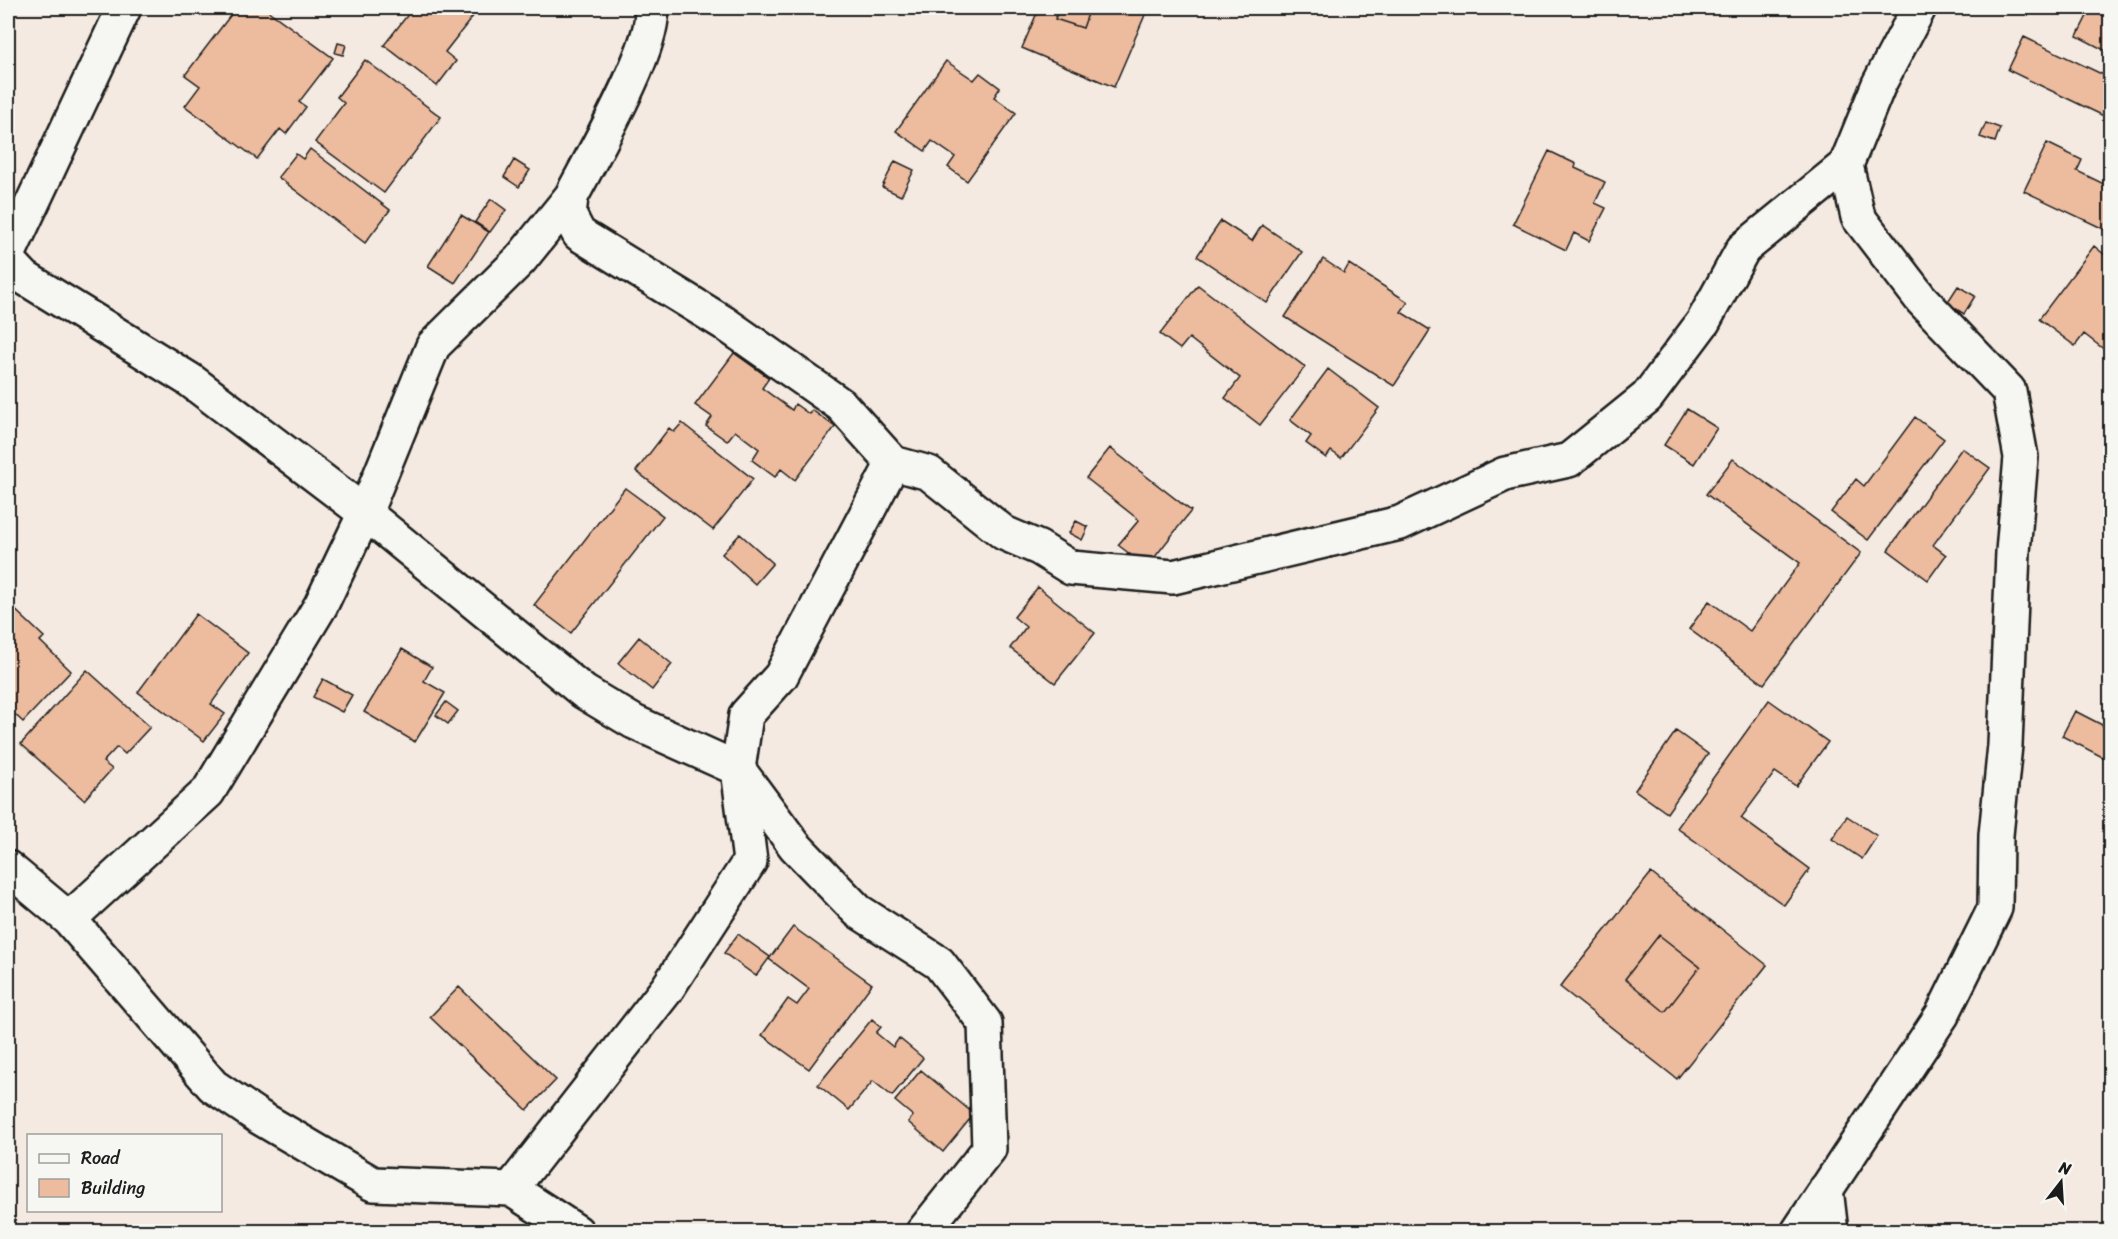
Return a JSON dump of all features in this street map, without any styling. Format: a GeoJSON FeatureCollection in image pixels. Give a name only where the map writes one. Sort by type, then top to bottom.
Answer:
{"type":"FeatureCollection","features":[{"type":"Feature","properties":{"kind":"street"},"geometry":{"type":"LineString","coordinates":[[8,255],[124,8]]}},
{"type":"Feature","properties":{"kind":"street"},"geometry":{"type":"LineString","coordinates":[[69,919],[208,792],[321,605],[365,513],[433,346],[520,260],[571,196],[625,92],[648,37],[651,8]]}},
{"type":"Feature","properties":{"kind":"street"},"geometry":{"type":"LineString","coordinates":[[571,196],[569,214],[579,234],[724,323],[841,405],[893,463],[929,473],[1004,533],[1039,548],[1071,568],[1173,577],[1400,524],[1505,474],[1569,460],[1647,397],[1703,322],[1743,249],[1846,165],[1879,84],[1919,8]]}},
{"type":"Feature","properties":{"kind":"street"},"geometry":{"type":"LineString","coordinates":[[1798,1232],[1942,1015],[1995,908],[1996,834],[2005,745],[2013,552],[2021,458],[2008,391],[1922,299],[1858,217],[1846,165]]}},
{"type":"Feature","properties":{"kind":"street"},"geometry":{"type":"LineString","coordinates":[[8,260],[25,278],[190,380],[365,513],[584,692],[634,722],[738,769],[795,846],[858,911],[939,963],[985,1023],[989,1149],[923,1232]]}},
{"type":"Feature","properties":{"kind":"street"},"geometry":{"type":"LineString","coordinates":[[511,1189],[667,989],[750,861],[738,769],[746,715],[781,676],[893,463]]}},
{"type":"Feature","properties":{"kind":"street"},"geometry":{"type":"LineString","coordinates":[[8,868],[69,919],[213,1086],[259,1117],[373,1184],[511,1189],[577,1232]]}},
{"type":"Feature","properties":{"kind":"street"},"geometry":{"type":"LineString","coordinates":[[1826,1189],[1831,1232]]}},
{"type":"Feature","properties":{"kind":"building"},"geometry":{"type":"Polygon","coordinates":[[[236,8],[264,8],[333,58],[299,102],[306,107],[286,134],[280,129],[257,159],[185,106],[200,86],[185,75],[236,8]]]}},
{"type":"Feature","properties":{"kind":"building"},"geometry":{"type":"Polygon","coordinates":[[[413,8],[464,8],[474,15],[445,52],[456,61],[437,86],[384,45],[413,8]]]}},
{"type":"Feature","properties":{"kind":"building"},"geometry":{"type":"Polygon","coordinates":[[[1039,8],[1059,8],[1055,19],[1083,28],[1090,8],[1148,8],[1114,87],[1022,48],[1039,8]]]}},
{"type":"Feature","properties":{"kind":"building"},"geometry":{"type":"Polygon","coordinates":[[[1059,8],[1090,8],[1083,28],[1055,19],[1059,8]]]}},
{"type":"Feature","properties":{"kind":"building"},"geometry":{"type":"Polygon","coordinates":[[[2091,8],[2110,10],[2110,53],[2077,36],[2091,8]]]}},
{"type":"Feature","properties":{"kind":"building"},"geometry":{"type":"Polygon","coordinates":[[[2024,37],[2110,78],[2110,119],[2008,70],[2024,37]]]}},
{"type":"Feature","properties":{"kind":"building"},"geometry":{"type":"Polygon","coordinates":[[[338,43],[346,45],[343,55],[335,53],[338,43]]]}},
{"type":"Feature","properties":{"kind":"building"},"geometry":{"type":"Polygon","coordinates":[[[365,60],[441,117],[384,193],[315,142],[344,103],[337,97],[365,60]]]}},
{"type":"Feature","properties":{"kind":"building"},"geometry":{"type":"Polygon","coordinates":[[[946,61],[974,80],[980,73],[1000,88],[994,97],[1016,113],[967,181],[948,167],[955,157],[932,141],[925,151],[896,131],[946,61]]]}},
{"type":"Feature","properties":{"kind":"building"},"geometry":{"type":"Polygon","coordinates":[[[1986,123],[2000,128],[1995,142],[1980,137],[1986,123]]]}},
{"type":"Feature","properties":{"kind":"building"},"geometry":{"type":"Polygon","coordinates":[[[2047,143],[2082,160],[2077,171],[2110,187],[2110,232],[2024,191],[2047,143]]]}},
{"type":"Feature","properties":{"kind":"building"},"geometry":{"type":"Polygon","coordinates":[[[310,149],[390,210],[365,243],[278,177],[296,154],[303,159],[310,149]]]}},
{"type":"Feature","properties":{"kind":"building"},"geometry":{"type":"Polygon","coordinates":[[[1549,151],[1576,164],[1575,168],[1605,182],[1595,203],[1606,208],[1589,241],[1574,233],[1566,250],[1513,224],[1549,151]]]}},
{"type":"Feature","properties":{"kind":"building"},"geometry":{"type":"Polygon","coordinates":[[[514,160],[530,170],[519,187],[504,177],[514,160]]]}},
{"type":"Feature","properties":{"kind":"building"},"geometry":{"type":"Polygon","coordinates":[[[895,161],[914,170],[901,196],[882,187],[895,161]]]}},
{"type":"Feature","properties":{"kind":"building"},"geometry":{"type":"Polygon","coordinates":[[[491,199],[506,210],[490,232],[475,222],[491,199]]]}},
{"type":"Feature","properties":{"kind":"building"},"geometry":{"type":"Polygon","coordinates":[[[461,215],[489,232],[455,283],[428,266],[461,215]]]}},
{"type":"Feature","properties":{"kind":"building"},"geometry":{"type":"Polygon","coordinates":[[[1221,221],[1252,241],[1262,225],[1302,252],[1267,303],[1197,256],[1221,221]]]}},
{"type":"Feature","properties":{"kind":"building"},"geometry":{"type":"Polygon","coordinates":[[[2094,246],[2110,259],[2110,354],[2084,334],[2075,346],[2039,319],[2094,246]]]}},
{"type":"Feature","properties":{"kind":"building"},"geometry":{"type":"Polygon","coordinates":[[[1323,259],[1344,273],[1349,264],[1408,302],[1401,312],[1430,330],[1394,386],[1285,317],[1323,259]]]}},
{"type":"Feature","properties":{"kind":"building"},"geometry":{"type":"Polygon","coordinates":[[[1198,285],[1305,367],[1260,425],[1225,398],[1240,378],[1189,338],[1180,349],[1160,334],[1198,285]]]}},
{"type":"Feature","properties":{"kind":"building"},"geometry":{"type":"Polygon","coordinates":[[[1958,286],[1975,296],[1964,314],[1947,303],[1958,286]]]}},
{"type":"Feature","properties":{"kind":"building"},"geometry":{"type":"Polygon","coordinates":[[[734,353],[769,378],[762,388],[792,410],[795,404],[809,414],[812,410],[835,427],[795,480],[781,469],[775,477],[752,460],[759,449],[735,431],[727,441],[706,426],[712,417],[695,405],[734,353]]]}},
{"type":"Feature","properties":{"kind":"building"},"geometry":{"type":"Polygon","coordinates":[[[1328,369],[1379,408],[1341,458],[1331,451],[1326,458],[1306,443],[1311,436],[1290,420],[1328,369]]]}},
{"type":"Feature","properties":{"kind":"building"},"geometry":{"type":"Polygon","coordinates":[[[1687,409],[1717,428],[1694,464],[1664,445],[1687,409]]]}},
{"type":"Feature","properties":{"kind":"building"},"geometry":{"type":"Polygon","coordinates":[[[1915,417],[1944,439],[1868,540],[1831,512],[1856,479],[1864,486],[1915,417]]]}},
{"type":"Feature","properties":{"kind":"building"},"geometry":{"type":"Polygon","coordinates":[[[682,423],[753,479],[713,530],[636,471],[669,428],[674,432],[682,423]]]}},
{"type":"Feature","properties":{"kind":"building"},"geometry":{"type":"Polygon","coordinates":[[[1110,448],[1191,511],[1147,567],[1118,545],[1139,520],[1086,478],[1110,448]]]}},
{"type":"Feature","properties":{"kind":"building"},"geometry":{"type":"Polygon","coordinates":[[[1962,448],[1990,468],[1933,545],[1946,555],[1928,580],[1888,550],[1962,448]]]}},
{"type":"Feature","properties":{"kind":"building"},"geometry":{"type":"Polygon","coordinates":[[[1733,459],[1861,553],[1764,684],[1689,629],[1709,601],[1750,631],[1800,563],[1706,494],[1733,459]]]}},
{"type":"Feature","properties":{"kind":"building"},"geometry":{"type":"Polygon","coordinates":[[[625,488],[663,516],[571,633],[534,605],[625,488]]]}},
{"type":"Feature","properties":{"kind":"building"},"geometry":{"type":"Polygon","coordinates":[[[1076,521],[1088,527],[1082,540],[1069,533],[1076,521]]]}},
{"type":"Feature","properties":{"kind":"building"},"geometry":{"type":"Polygon","coordinates":[[[740,534],[773,563],[755,584],[722,554],[740,534]]]}},
{"type":"Feature","properties":{"kind":"building"},"geometry":{"type":"Polygon","coordinates":[[[1038,587],[1095,633],[1055,683],[1010,648],[1026,627],[1014,617],[1038,587]]]}},
{"type":"Feature","properties":{"kind":"building"},"geometry":{"type":"Polygon","coordinates":[[[8,603],[44,637],[40,641],[71,671],[23,722],[8,708],[8,603]]]}},
{"type":"Feature","properties":{"kind":"building"},"geometry":{"type":"Polygon","coordinates":[[[196,614],[248,653],[211,704],[225,714],[204,741],[138,692],[196,614]]]}},
{"type":"Feature","properties":{"kind":"building"},"geometry":{"type":"Polygon","coordinates":[[[639,637],[672,664],[652,690],[618,663],[639,637]]]}},
{"type":"Feature","properties":{"kind":"building"},"geometry":{"type":"Polygon","coordinates":[[[402,649],[432,667],[424,681],[445,693],[415,742],[364,712],[402,649]]]}},
{"type":"Feature","properties":{"kind":"building"},"geometry":{"type":"Polygon","coordinates":[[[87,670],[150,727],[125,754],[117,747],[103,762],[112,769],[84,800],[21,744],[87,670]]]}},
{"type":"Feature","properties":{"kind":"building"},"geometry":{"type":"Polygon","coordinates":[[[323,679],[352,695],[342,712],[313,697],[323,679]]]}},
{"type":"Feature","properties":{"kind":"building"},"geometry":{"type":"Polygon","coordinates":[[[1769,700],[1828,742],[1796,786],[1775,772],[1741,818],[1810,869],[1784,905],[1677,828],[1769,700]]]}},
{"type":"Feature","properties":{"kind":"building"},"geometry":{"type":"Polygon","coordinates":[[[446,702],[458,711],[448,724],[436,715],[446,702]]]}},
{"type":"Feature","properties":{"kind":"building"},"geometry":{"type":"Polygon","coordinates":[[[2075,711],[2110,729],[2110,761],[2062,736],[2075,711]]]}},
{"type":"Feature","properties":{"kind":"building"},"geometry":{"type":"Polygon","coordinates":[[[1676,731],[1708,754],[1667,813],[1635,790],[1676,731]]]}},
{"type":"Feature","properties":{"kind":"building"},"geometry":{"type":"Polygon","coordinates":[[[1847,816],[1877,836],[1862,859],[1832,839],[1847,816]]]}},
{"type":"Feature","properties":{"kind":"building"},"geometry":{"type":"Polygon","coordinates":[[[1651,873],[1767,965],[1677,1079],[1560,987],[1651,873]],[[1659,935],[1625,979],[1665,1012],[1700,967],[1659,935]]]}},
{"type":"Feature","properties":{"kind":"building"},"geometry":{"type":"Polygon","coordinates":[[[793,927],[872,984],[809,1069],[762,1035],[788,999],[797,1005],[809,989],[769,959],[793,927]]]}},
{"type":"Feature","properties":{"kind":"building"},"geometry":{"type":"Polygon","coordinates":[[[738,934],[770,957],[756,976],[724,953],[738,934]]]}},
{"type":"Feature","properties":{"kind":"building"},"geometry":{"type":"Polygon","coordinates":[[[1659,935],[1700,967],[1665,1012],[1625,979],[1659,935]]]}},
{"type":"Feature","properties":{"kind":"building"},"geometry":{"type":"Polygon","coordinates":[[[459,987],[556,1080],[527,1110],[430,1017],[459,987]]]}},
{"type":"Feature","properties":{"kind":"building"},"geometry":{"type":"Polygon","coordinates":[[[872,1019],[881,1027],[876,1033],[893,1047],[899,1038],[923,1058],[892,1096],[873,1081],[849,1110],[818,1085],[872,1019]]]}},
{"type":"Feature","properties":{"kind":"building"},"geometry":{"type":"Polygon","coordinates":[[[921,1070],[974,1114],[943,1152],[908,1122],[913,1116],[895,1101],[921,1070]]]}}]}
